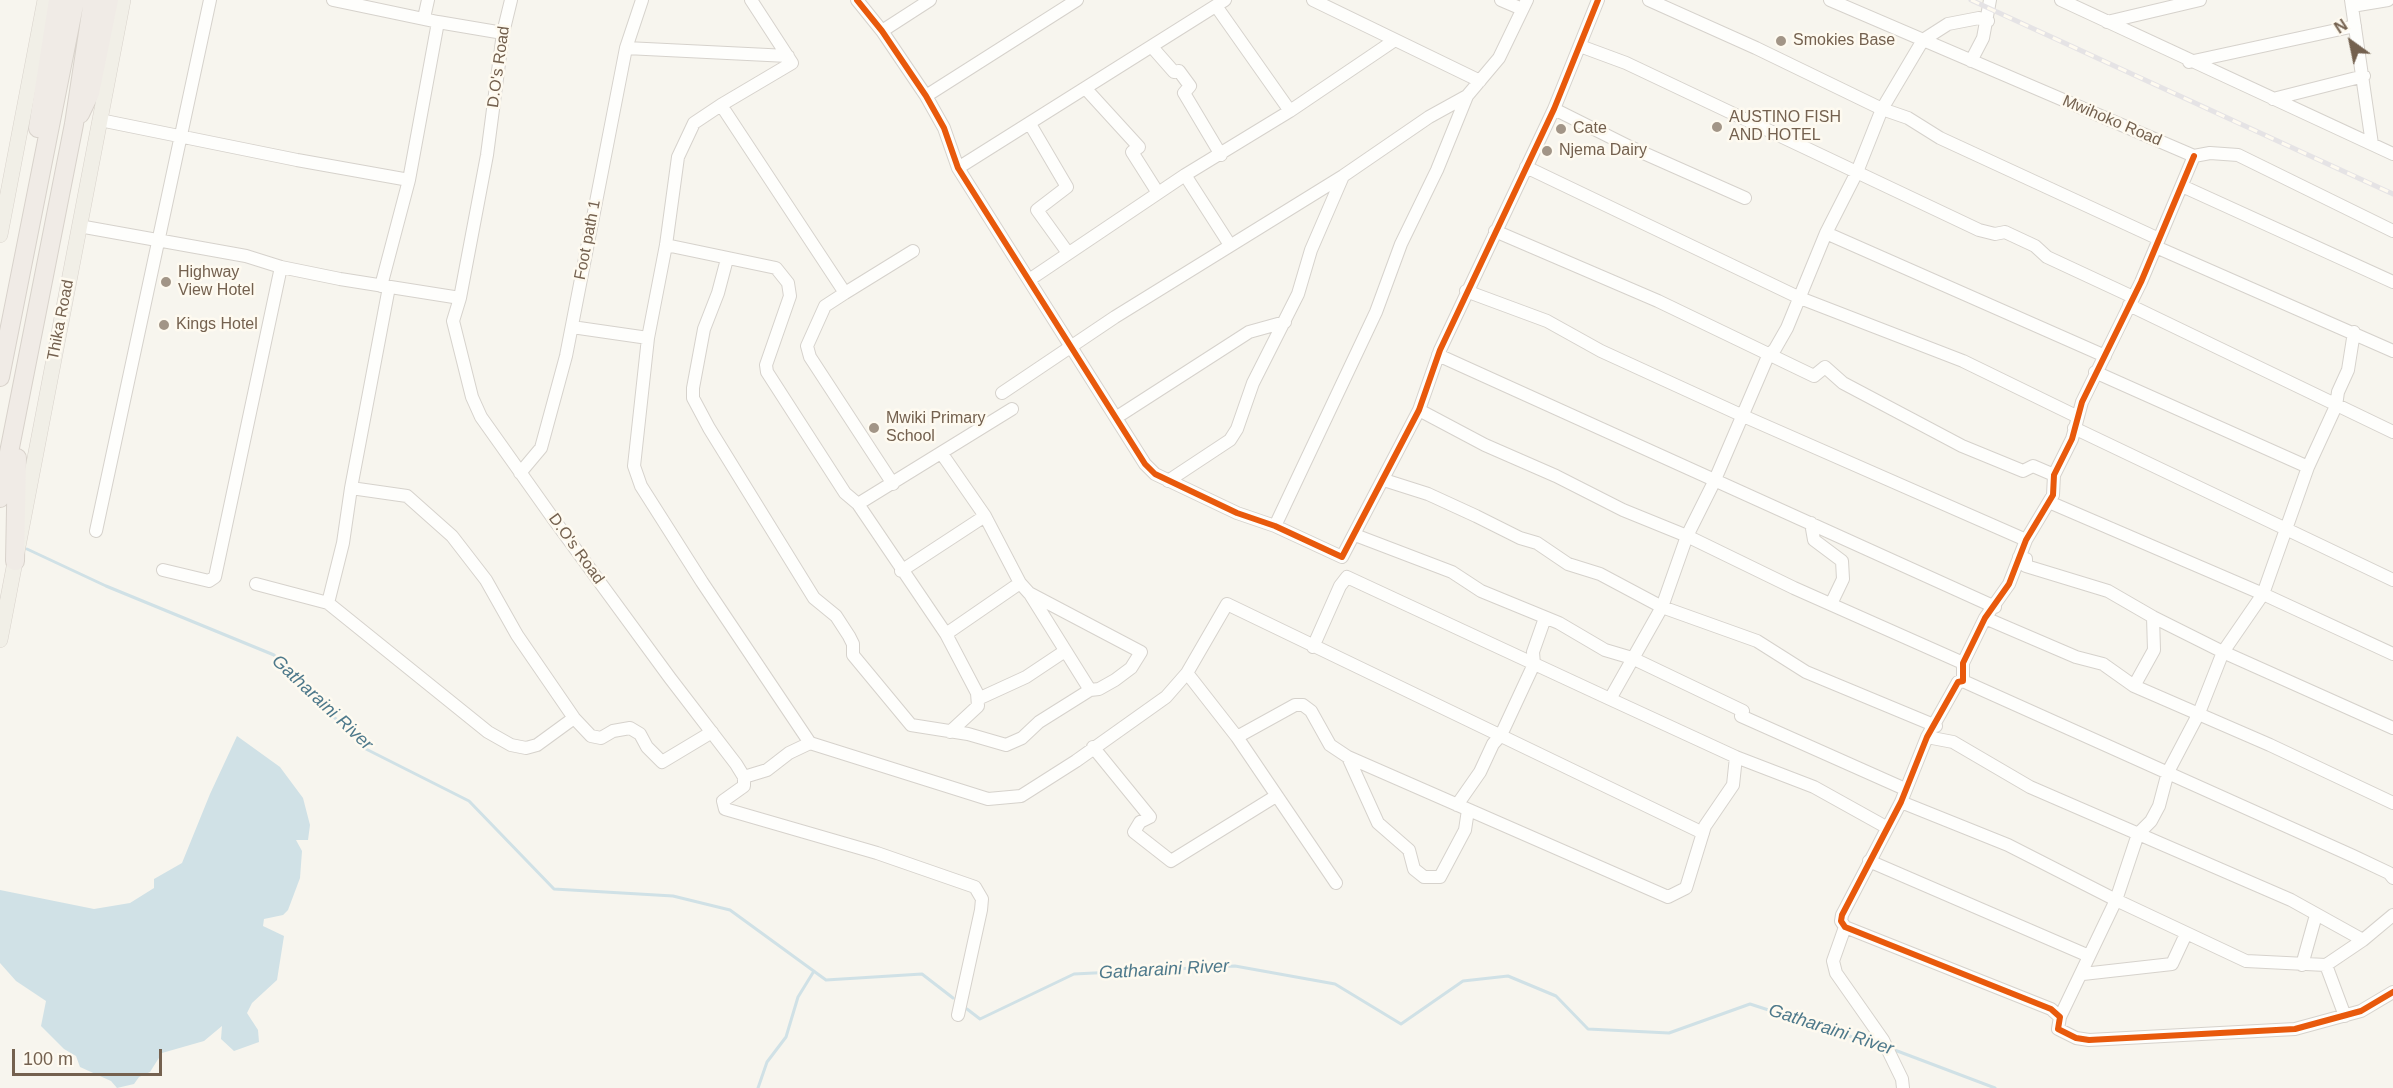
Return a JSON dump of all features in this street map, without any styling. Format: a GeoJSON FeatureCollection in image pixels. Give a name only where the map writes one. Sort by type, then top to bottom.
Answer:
{"type":"FeatureCollection","features":[{"type":"Feature","properties":{"kind":"highway"},"geometry":{"type":"LineString","coordinates":[[32,214],[38,123],[58,0]]}},
{"type":"Feature","properties":{"kind":"highway"},"geometry":{"type":"LineString","coordinates":[[0,377],[75,0]]}},
{"type":"Feature","properties":{"kind":"highway","name":"Thika Road"},"geometry":{"type":"LineString","coordinates":[[0,498],[74,124],[93,0]]}},
{"type":"Feature","properties":{"kind":"highway"},"geometry":{"type":"LineString","coordinates":[[74,124],[90,93],[110,0]]}},
{"type":"Feature","properties":{"kind":"highway"},"geometry":{"type":"LineString","coordinates":[[15,561],[17,415]]}},
{"type":"Feature","properties":{"kind":"main road"},"geometry":{"type":"LineString","coordinates":[[0,235],[45,0]]}},
{"type":"Feature","properties":{"kind":"main road","name":"Thika Road"},"geometry":{"type":"LineString","coordinates":[[0,640],[123,0]]}},
{"type":"Feature","properties":{"kind":"street"},"geometry":{"type":"LineString","coordinates":[[96,531],[210,0]]}},
{"type":"Feature","properties":{"kind":"street"},"geometry":{"type":"LineString","coordinates":[[333,0],[503,33]]}},
{"type":"Feature","properties":{"kind":"street"},"geometry":{"type":"LineString","coordinates":[[424,18],[428,0]]}},
{"type":"Feature","properties":{"kind":"street","name":"D.O's Road"},"geometry":{"type":"LineString","coordinates":[[511,0],[503,33],[487,155],[460,298],[453,321],[472,397],[482,417],[520,472],[744,777]]}},
{"type":"Feature","properties":{"kind":"street","name":"Foot path 1"},"geometry":{"type":"LineString","coordinates":[[520,472],[541,447],[572,327],[626,48],[642,0]]}},
{"type":"Feature","properties":{"kind":"street"},"geometry":{"type":"LineString","coordinates":[[751,0],[792,63],[694,123],[682,146],[648,338],[633,459],[638,480],[810,743],[987,799],[1021,795],[1076,761],[1166,697],[1187,673],[1227,604],[1702,833]]}},
{"type":"Feature","properties":{"kind":"street"},"geometry":{"type":"LineString","coordinates":[[857,0],[882,31],[926,96],[944,128],[958,168],[1117,417],[1118,425],[1145,464],[1155,474],[1168,481],[1342,557],[1419,410],[1438,355],[1494,231],[1554,109],[1598,0]]}},
{"type":"Feature","properties":{"kind":"street"},"geometry":{"type":"LineString","coordinates":[[882,31],[930,0]]}},
{"type":"Feature","properties":{"kind":"street"},"geometry":{"type":"LineString","coordinates":[[926,96],[1077,0]]}},
{"type":"Feature","properties":{"kind":"street"},"geometry":{"type":"LineString","coordinates":[[1313,0],[1480,81]]}},
{"type":"Feature","properties":{"kind":"street"},"geometry":{"type":"LineString","coordinates":[[1275,526],[1376,312],[1401,244],[1437,171],[1467,96],[1499,58],[1525,5],[1501,0]]}},
{"type":"Feature","properties":{"kind":"street"},"geometry":{"type":"LineString","coordinates":[[1648,0],[1756,48],[1882,109],[1908,118],[1940,138],[2158,243],[2393,351]]}},
{"type":"Feature","properties":{"kind":"street","name":"Mwihoko Road"},"geometry":{"type":"LineString","coordinates":[[1830,0],[2194,156],[2211,153],[2238,155],[2393,231]]}},
{"type":"Feature","properties":{"kind":"street"},"geometry":{"type":"LineString","coordinates":[[1971,61],[1980,47],[1988,21],[1990,0]]}},
{"type":"Feature","properties":{"kind":"street"},"geometry":{"type":"LineString","coordinates":[[2061,0],[2189,62],[2393,154]]}},
{"type":"Feature","properties":{"kind":"street"},"geometry":{"type":"LineString","coordinates":[[2107,22],[2200,0]]}},
{"type":"Feature","properties":{"kind":"street"},"geometry":{"type":"LineString","coordinates":[[2372,144],[2352,3],[2388,0]]}},
{"type":"Feature","properties":{"kind":"street"},"geometry":{"type":"LineString","coordinates":[[958,168],[1221,3],[1290,111]]}},
{"type":"Feature","properties":{"kind":"street"},"geometry":{"type":"LineString","coordinates":[[1610,699],[1662,607],[1687,536],[1714,482],[1768,356],[1779,342],[1800,298],[1826,233],[1857,172],[1882,109],[1923,40],[1948,24],[1979,18],[1988,21]]}},
{"type":"Feature","properties":{"kind":"street"},"geometry":{"type":"LineString","coordinates":[[328,603],[343,543],[385,286],[409,180],[438,22]]}},
{"type":"Feature","properties":{"kind":"street"},"geometry":{"type":"LineString","coordinates":[[2189,62],[2355,26]]}},
{"type":"Feature","properties":{"kind":"street"},"geometry":{"type":"LineString","coordinates":[[1029,280],[1185,175],[1290,111],[1395,40]]}},
{"type":"Feature","properties":{"kind":"street"},"geometry":{"type":"LineString","coordinates":[[1580,46],[1626,63],[1979,230],[1995,234],[2005,232],[2035,246],[2047,257],[2131,301],[2336,406],[2393,432]]}},
{"type":"Feature","properties":{"kind":"street"},"geometry":{"type":"LineString","coordinates":[[1152,47],[1174,72],[1179,71],[1190,86],[1184,93],[1221,155]]}},
{"type":"Feature","properties":{"kind":"street"},"geometry":{"type":"LineString","coordinates":[[626,48],[788,57]]}},
{"type":"Feature","properties":{"kind":"street"},"geometry":{"type":"LineString","coordinates":[[2273,99],[2364,76]]}},
{"type":"Feature","properties":{"kind":"street"},"geometry":{"type":"LineString","coordinates":[[1086,89],[1139,147],[1132,152],[1158,194]]}},
{"type":"Feature","properties":{"kind":"street"},"geometry":{"type":"LineString","coordinates":[[1002,393],[1230,245],[1343,176],[1428,117],[1467,96]]}},
{"type":"Feature","properties":{"kind":"street"},"geometry":{"type":"LineString","coordinates":[[721,105],[845,293]]}},
{"type":"Feature","properties":{"kind":"street"},"geometry":{"type":"LineString","coordinates":[[1554,109],[1630,147],[1745,198]]}},
{"type":"Feature","properties":{"kind":"street"},"geometry":{"type":"LineString","coordinates":[[100,120],[409,180]]}},
{"type":"Feature","properties":{"kind":"street"},"geometry":{"type":"LineString","coordinates":[[1030,124],[1067,187],[1037,210],[1068,253]]}},
{"type":"Feature","properties":{"kind":"street"},"geometry":{"type":"LineString","coordinates":[[1963,681],[1963,663],[1985,618],[1995,607],[2009,584],[2026,540],[2053,495],[2054,475],[2072,439],[2075,422],[2095,372],[2158,243],[2194,156]]}},
{"type":"Feature","properties":{"kind":"street"},"geometry":{"type":"LineString","coordinates":[[1526,167],[1800,298],[1963,361],[2075,422],[2286,531],[2393,580]]}},
{"type":"Feature","properties":{"kind":"street"},"geometry":{"type":"LineString","coordinates":[[1185,175],[1230,245]]}},
{"type":"Feature","properties":{"kind":"street"},"geometry":{"type":"LineString","coordinates":[[1168,481],[1230,440],[1243,418],[1253,383],[1298,294],[1311,250],[1343,176]]}},
{"type":"Feature","properties":{"kind":"street"},"geometry":{"type":"LineString","coordinates":[[2182,186],[2393,282]]}},
{"type":"Feature","properties":{"kind":"street"},"geometry":{"type":"LineString","coordinates":[[80,226],[157,242],[246,256],[281,267],[460,298]]}},
{"type":"Feature","properties":{"kind":"street"},"geometry":{"type":"LineString","coordinates":[[1494,231],[1658,301],[1768,356],[1814,376],[1825,367],[1843,383],[1962,446],[2023,471],[2033,466],[2054,475]]}},
{"type":"Feature","properties":{"kind":"street"},"geometry":{"type":"LineString","coordinates":[[1826,233],[2104,356]]}},
{"type":"Feature","properties":{"kind":"street"},"geometry":{"type":"LineString","coordinates":[[666,245],[776,268],[788,283],[790,296],[766,365],[766,372],[845,493],[858,504],[901,571],[946,634],[978,699],[978,706],[950,732]]}},
{"type":"Feature","properties":{"kind":"street"},"geometry":{"type":"LineString","coordinates":[[893,484],[810,357],[807,346],[825,306],[913,251]]}},
{"type":"Feature","properties":{"kind":"street"},"geometry":{"type":"LineString","coordinates":[[727,259],[702,339],[693,388],[697,405],[814,598],[836,616],[853,644],[853,655],[911,725],[968,734],[1006,745],[1022,738],[1039,722],[1090,690],[1100,689],[1131,668],[1141,652],[1029,593]]}},
{"type":"Feature","properties":{"kind":"street"},"geometry":{"type":"LineString","coordinates":[[163,570],[208,582],[215,577],[281,267]]}},
{"type":"Feature","properties":{"kind":"street"},"geometry":{"type":"LineString","coordinates":[[1466,291],[1546,321],[1601,351],[2026,540]]}},
{"type":"Feature","properties":{"kind":"street"},"geometry":{"type":"LineString","coordinates":[[1117,417],[1250,333],[1285,322]]}},
{"type":"Feature","properties":{"kind":"street"},"geometry":{"type":"LineString","coordinates":[[572,327],[648,338]]}},
{"type":"Feature","properties":{"kind":"street"},"geometry":{"type":"LineString","coordinates":[[2354,332],[2348,370],[2336,406],[2308,467],[2263,594],[2223,652],[2199,713],[2168,772],[2159,806],[2151,821],[2138,834],[2116,900],[2089,956],[2083,974],[2060,1017],[2058,1029],[2076,1038],[2089,1040],[2295,1029],[2361,1011],[2393,992]]}},
{"type":"Feature","properties":{"kind":"street"},"geometry":{"type":"LineString","coordinates":[[1438,355],[1714,482],[1811,523],[1995,607]]}},
{"type":"Feature","properties":{"kind":"street"},"geometry":{"type":"LineString","coordinates":[[2095,372],[2308,467]]}},
{"type":"Feature","properties":{"kind":"street"},"geometry":{"type":"LineString","coordinates":[[858,504],[1012,409]]}},
{"type":"Feature","properties":{"kind":"street"},"geometry":{"type":"LineString","coordinates":[[1419,410],[1485,445],[1556,476],[1623,510],[1687,536],[1963,663]]}},
{"type":"Feature","properties":{"kind":"street"},"geometry":{"type":"LineString","coordinates":[[942,454],[985,516],[1020,583],[1029,593],[1090,690]]}},
{"type":"Feature","properties":{"kind":"street"},"geometry":{"type":"LineString","coordinates":[[1384,480],[1428,494],[1520,538],[1537,543],[1568,564],[1600,574],[1662,607],[1757,641],[1806,672],[1936,726]]}},
{"type":"Feature","properties":{"kind":"street"},"geometry":{"type":"LineString","coordinates":[[351,488],[407,496],[452,536],[486,580],[517,635],[574,718],[591,736],[601,738],[614,731],[630,728],[640,735],[647,747],[662,762],[712,732]]}},
{"type":"Feature","properties":{"kind":"street"},"geometry":{"type":"LineString","coordinates":[[2049,502],[2263,594],[2393,654]]}},
{"type":"Feature","properties":{"kind":"street"},"geometry":{"type":"LineString","coordinates":[[901,571],[985,516]]}},
{"type":"Feature","properties":{"kind":"street"},"geometry":{"type":"LineString","coordinates":[[1811,523],[1814,540],[1842,561],[1843,579],[1831,604]]}},
{"type":"Feature","properties":{"kind":"street"},"geometry":{"type":"LineString","coordinates":[[1355,535],[1452,572],[1481,591],[1545,618],[1605,650],[1632,658],[1743,711],[1741,716],[1905,789]]}},
{"type":"Feature","properties":{"kind":"street"},"geometry":{"type":"LineString","coordinates":[[2019,557],[2026,559],[2026,566],[2108,591],[2153,618],[2223,652],[2393,728]]}},
{"type":"Feature","properties":{"kind":"street"},"geometry":{"type":"LineString","coordinates":[[1313,646],[1345,577],[1736,757],[1814,787],[1886,827]]}},
{"type":"Feature","properties":{"kind":"street"},"geometry":{"type":"LineString","coordinates":[[946,634],[1020,583]]}},
{"type":"Feature","properties":{"kind":"street"},"geometry":{"type":"LineString","coordinates":[[256,584],[328,603],[488,732],[510,745],[526,748],[537,745],[574,718]]}},
{"type":"Feature","properties":{"kind":"street"},"geometry":{"type":"LineString","coordinates":[[1348,757],[1378,823],[1409,850],[1414,869],[1424,877],[1440,877],[1465,830],[1462,807],[1493,744],[1501,735],[1534,664],[1533,652],[1545,618]]}},
{"type":"Feature","properties":{"kind":"street"},"geometry":{"type":"LineString","coordinates":[[1985,618],[2076,657],[2103,664],[2134,686],[2199,713],[2393,804]]}},
{"type":"Feature","properties":{"kind":"street"},"geometry":{"type":"LineString","coordinates":[[2134,686],[2154,650],[2153,618]]}},
{"type":"Feature","properties":{"kind":"street"},"geometry":{"type":"LineString","coordinates":[[978,699],[1026,677],[1065,651]]}},
{"type":"Feature","properties":{"kind":"street"},"geometry":{"type":"LineString","coordinates":[[1187,673],[1237,737],[1336,884]]}},
{"type":"Feature","properties":{"kind":"street"},"geometry":{"type":"LineString","coordinates":[[2060,1017],[2051,1009],[1845,927],[1841,921],[1886,827],[1901,802],[1927,737],[1936,726],[1958,682],[1963,681],[2168,772],[2389,873],[2393,878]]}},
{"type":"Feature","properties":{"kind":"street"},"geometry":{"type":"LineString","coordinates":[[1237,737],[1295,705],[1303,705],[1311,711],[1330,745],[1348,757],[1668,897],[1686,888],[1702,833],[1732,785],[1736,757]]}},
{"type":"Feature","properties":{"kind":"street"},"geometry":{"type":"LineString","coordinates":[[1927,737],[1953,741],[2030,787],[2291,900],[2363,940]]}},
{"type":"Feature","properties":{"kind":"street"},"geometry":{"type":"LineString","coordinates":[[810,743],[789,753],[767,770],[744,777],[744,786],[723,801],[725,809],[877,853],[975,887],[982,899],[981,910],[958,1015]]}},
{"type":"Feature","properties":{"kind":"street"},"geometry":{"type":"LineString","coordinates":[[1093,747],[1150,817],[1140,822],[1134,832],[1171,861],[1276,796]]}},
{"type":"Feature","properties":{"kind":"street"},"geometry":{"type":"LineString","coordinates":[[1901,802],[2008,845],[2116,900],[2246,961],[2326,965],[2363,940],[2393,915]]}},
{"type":"Feature","properties":{"kind":"street"},"geometry":{"type":"LineString","coordinates":[[1869,861],[1996,918],[2089,956]]}},
{"type":"Feature","properties":{"kind":"street"},"geometry":{"type":"LineString","coordinates":[[2302,965],[2316,915]]}},
{"type":"Feature","properties":{"kind":"street"},"geometry":{"type":"LineString","coordinates":[[1845,927],[1833,961],[1836,973],[1883,1040],[1902,1079],[1903,1088]]}},
{"type":"Feature","properties":{"kind":"street"},"geometry":{"type":"LineString","coordinates":[[2083,974],[2172,964],[2186,934]]}},
{"type":"Feature","properties":{"kind":"street"},"geometry":{"type":"LineString","coordinates":[[2326,965],[2345,1016]]}},
{"type":"Feature","properties":{"kind":"shaded area"},"geometry":{"type":"Polygon","coordinates":[[[237,736],[280,767],[303,798],[310,825],[308,840],[296,840],[302,851],[300,878],[288,910],[283,915],[264,919],[263,926],[284,936],[277,980],[252,1003],[247,1013],[258,1030],[259,1042],[234,1051],[221,1039],[222,1026],[204,1041],[162,1053],[150,1072],[139,1077],[134,1084],[117,1088],[111,1081],[80,1067],[76,1056],[64,1049],[41,1026],[46,1001],[16,981],[0,963],[0,890],[94,909],[130,903],[154,888],[154,879],[182,863],[237,736]]]}},
{"type":"Feature","properties":{"kind":"waterway","name":"Gatharaini River"},"geometry":{"type":"LineString","coordinates":[[27,549],[106,586],[274,655],[364,748],[469,801],[554,889],[673,896],[730,910],[826,980],[922,974],[953,998]]}},
{"type":"Feature","properties":{"kind":"waterway","name":"Gatharaini River"},"geometry":{"type":"LineString","coordinates":[[967,1009],[980,1019],[1074,974],[1235,966],[1335,984],[1401,1024],[1463,981],[1508,976],[1556,996],[1588,1029],[1669,1033],[1750,1004],[1880,1046]]}},
{"type":"Feature","properties":{"kind":"waterway"},"geometry":{"type":"LineString","coordinates":[[758,1088],[767,1062],[786,1037],[798,997],[814,971]]}},
{"type":"Feature","properties":{"kind":"waterway","name":"Gatharaini River"},"geometry":{"type":"LineString","coordinates":[[1892,1049],[1995,1088]]}},
{"type":"Feature","properties":{"kind":"railway"},"geometry":{"type":"LineString","coordinates":[[1971,0],[2393,194]]}},
{"type":"Feature","properties":{"kind":"cycle path"},"geometry":{"type":"LineString","coordinates":[[857,0],[882,31],[926,96],[944,128],[958,168],[1145,464],[1155,474],[1237,513],[1275,526],[1342,557],[1419,410],[1440,350],[1554,109],[1598,0]]}},
{"type":"Feature","properties":{"kind":"cycle path"},"geometry":{"type":"LineString","coordinates":[[2194,156],[2141,282],[2082,402],[2072,439],[2054,475],[2053,495],[2026,540],[2009,584],[1985,618],[1963,663],[1963,681],[1958,682],[1927,737],[1901,802],[1842,915],[1841,921],[1845,927],[2051,1009],[2060,1017],[2058,1029],[2076,1038],[2089,1040],[2295,1029],[2361,1011],[2393,992]]}},
{"type":"Feature","properties":{"kind":"place","name":"Smokies Base"},"geometry":{"type":"Point","coordinates":[1781,41]}},
{"type":"Feature","properties":{"kind":"place","name":"AUSTINO FISH AND HOTEL"},"geometry":{"type":"Point","coordinates":[1717,127]}},
{"type":"Feature","properties":{"kind":"place","name":"Cate"},"geometry":{"type":"Point","coordinates":[1561,129]}},
{"type":"Feature","properties":{"kind":"place","name":"Njema Dairy"},"geometry":{"type":"Point","coordinates":[1547,151]}},
{"type":"Feature","properties":{"kind":"place","name":"Highway View Hotel"},"geometry":{"type":"Point","coordinates":[166,282]}},
{"type":"Feature","properties":{"kind":"place","name":"Kings Hotel"},"geometry":{"type":"Point","coordinates":[164,325]}},
{"type":"Feature","properties":{"kind":"place","name":"Mwiki Primary School"},"geometry":{"type":"Point","coordinates":[874,428]}}]}
